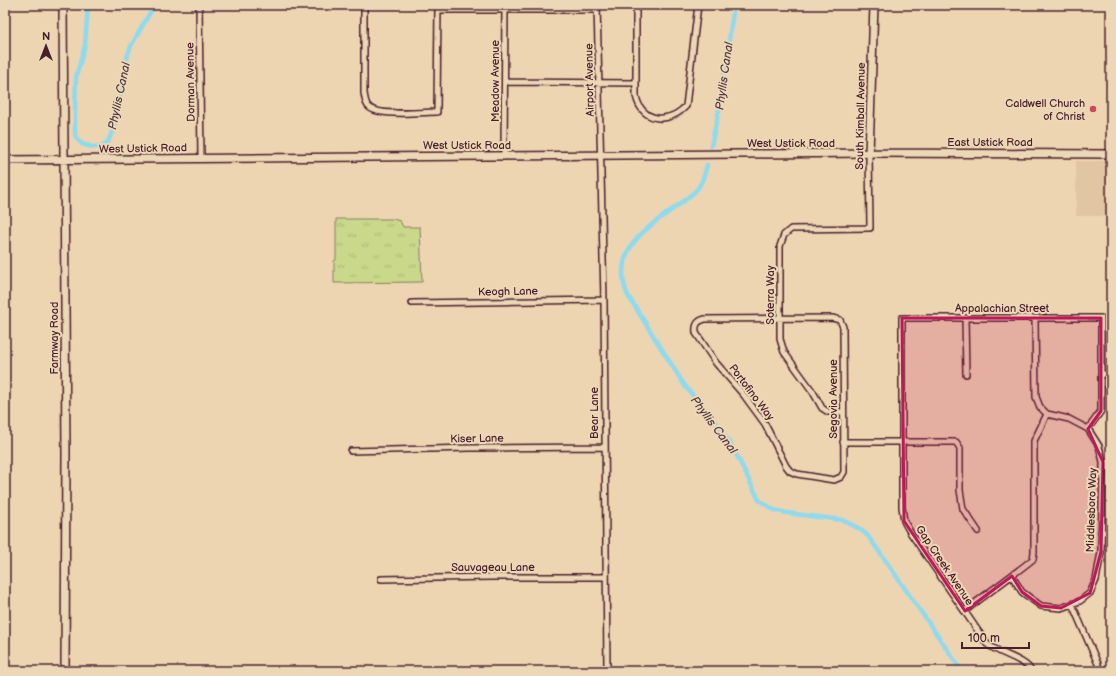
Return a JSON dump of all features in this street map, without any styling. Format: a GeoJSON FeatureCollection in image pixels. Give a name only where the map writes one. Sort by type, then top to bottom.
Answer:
{"type":"FeatureCollection","features":[{"type":"Feature","properties":{"kind":"main road","name":"Farmway Road"},"geometry":{"type":"LineString","coordinates":[[64,5],[66,454],[65,671]]}},
{"type":"Feature","properties":{"kind":"main road","name":"South Kimball Avenue"},"geometry":{"type":"LineString","coordinates":[[869,153],[874,5]]}},
{"type":"Feature","properties":{"kind":"main road","name":"West Ustick Road"},"geometry":{"type":"LineString","coordinates":[[5,160],[869,153]]}},
{"type":"Feature","properties":{"kind":"main road","name":"East Ustick Road"},"geometry":{"type":"LineString","coordinates":[[869,153],[1111,154]]}},
{"type":"Feature","properties":{"kind":"street","name":"Dorman Avenue"},"geometry":{"type":"LineString","coordinates":[[199,5],[201,158]]}},
{"type":"Feature","properties":{"kind":"street"},"geometry":{"type":"LineString","coordinates":[[364,5],[363,87],[365,99],[369,107],[385,113],[438,112],[438,8],[597,8]]}},
{"type":"Feature","properties":{"kind":"street"},"geometry":{"type":"LineString","coordinates":[[636,5],[636,82],[638,104],[649,116],[657,118],[671,118],[680,113],[686,106],[698,5]]}},
{"type":"Feature","properties":{"kind":"street","name":"Meadow Avenue"},"geometry":{"type":"LineString","coordinates":[[504,157],[505,8]]}},
{"type":"Feature","properties":{"kind":"street","name":"Airport Avenue"},"geometry":{"type":"LineString","coordinates":[[597,8],[600,155]]}},
{"type":"Feature","properties":{"kind":"street"},"geometry":{"type":"LineString","coordinates":[[505,82],[636,82]]}},
{"type":"Feature","properties":{"kind":"street","name":"South Kimball Avenue"},"geometry":{"type":"LineString","coordinates":[[869,153],[870,228]]}},
{"type":"Feature","properties":{"kind":"street","name":"Bear Lane"},"geometry":{"type":"LineString","coordinates":[[600,155],[604,300],[607,671]]}},
{"type":"Feature","properties":{"kind":"street","name":"Soterra Way"},"geometry":{"type":"LineString","coordinates":[[843,412],[828,412],[822,408],[813,392],[784,352],[780,339],[780,246],[784,235],[791,229],[870,228]]}},
{"type":"Feature","properties":{"kind":"street","name":"Keogh Lane"},"geometry":{"type":"LineString","coordinates":[[412,303],[604,300]]}},
{"type":"Feature","properties":{"kind":"street","name":"Segovia Avenue"},"geometry":{"type":"LineString","coordinates":[[780,319],[832,318],[840,320],[843,327],[844,472],[841,477]]}},
{"type":"Feature","properties":{"kind":"street","name":"Appalachian Street"},"geometry":{"type":"LineString","coordinates":[[902,318],[1101,318],[1101,374]]}},
{"type":"Feature","properties":{"kind":"street","name":"Gap Creek Avenue"},"geometry":{"type":"LineString","coordinates":[[902,318],[902,507],[904,521],[987,644],[994,650],[1024,663],[1030,667],[1032,671]]}},
{"type":"Feature","properties":{"kind":"street"},"geometry":{"type":"LineString","coordinates":[[965,318],[966,374]]}},
{"type":"Feature","properties":{"kind":"street","name":"Portofino Way"},"geometry":{"type":"LineString","coordinates":[[780,319],[705,319],[697,323],[695,328],[696,333],[716,363],[743,394],[765,424],[790,471],[797,474],[834,480],[841,477]]}},
{"type":"Feature","properties":{"kind":"street"},"geometry":{"type":"LineString","coordinates":[[1036,319],[1036,397],[1040,407],[1047,414],[1069,419],[1088,428],[1101,411],[1101,374],[1111,374]]}},
{"type":"Feature","properties":{"kind":"street"},"geometry":{"type":"LineString","coordinates":[[965,611],[1033,559],[1034,442],[1047,414]]}},
{"type":"Feature","properties":{"kind":"street","name":"Middlesboro Way"},"geometry":{"type":"LineString","coordinates":[[1012,576],[1022,592],[1041,606],[1060,608],[1080,601],[1090,593],[1096,580],[1101,552],[1103,462],[1099,446],[1088,428]]}},
{"type":"Feature","properties":{"kind":"street"},"geometry":{"type":"LineString","coordinates":[[843,442],[956,442],[960,448],[960,490],[963,509],[978,530]]}},
{"type":"Feature","properties":{"kind":"street","name":"Kiser Lane"},"geometry":{"type":"LineString","coordinates":[[351,451],[486,447],[604,447]]}},
{"type":"Feature","properties":{"kind":"street"},"geometry":{"type":"LineString","coordinates":[[1101,532],[1111,532]]}},
{"type":"Feature","properties":{"kind":"street","name":"Sauvageau Lane"},"geometry":{"type":"LineString","coordinates":[[381,579],[606,577]]}},
{"type":"Feature","properties":{"kind":"street"},"geometry":{"type":"LineString","coordinates":[[1072,604],[1098,664]]}},
{"type":"Feature","properties":{"kind":"highlighted area"},"geometry":{"type":"Polygon","coordinates":[[[902,318],[1101,318],[1101,411],[1088,429],[1103,462],[1101,552],[1090,593],[1061,608],[1041,606],[1022,592],[1012,576],[965,611],[904,521],[902,318]]]}},
{"type":"Feature","properties":{"kind":"shaded area"},"geometry":{"type":"Polygon","coordinates":[[[1076,161],[1111,161],[1111,216],[1076,216],[1076,161]]]}},
{"type":"Feature","properties":{"kind":"green space"},"geometry":{"type":"Polygon","coordinates":[[[336,219],[393,219],[400,221],[403,227],[420,227],[422,282],[334,283],[334,261],[336,260],[336,219]]]}},
{"type":"Feature","properties":{"kind":"waterway","name":"Phyllis Canal"},"geometry":{"type":"LineString","coordinates":[[88,5],[85,45],[76,77],[75,134],[77,139],[82,144],[92,147],[101,147],[108,142],[115,124],[128,54],[151,11],[152,5]]}},
{"type":"Feature","properties":{"kind":"waterway","name":"Phyllis Canal"},"geometry":{"type":"LineString","coordinates":[[711,146],[719,110],[734,5]]}},
{"type":"Feature","properties":{"kind":"waterway","name":"Phyllis Canal"},"geometry":{"type":"LineString","coordinates":[[707,165],[703,180],[696,190],[645,230],[628,251],[624,264],[623,278],[627,294],[685,386],[715,422],[732,446],[759,500],[774,510],[842,520],[860,529],[868,536],[962,671]]}},
{"type":"Feature","properties":{"kind":"place","name":"Caldwell Church of Christ"},"geometry":{"type":"Point","coordinates":[1093,109]}}]}
